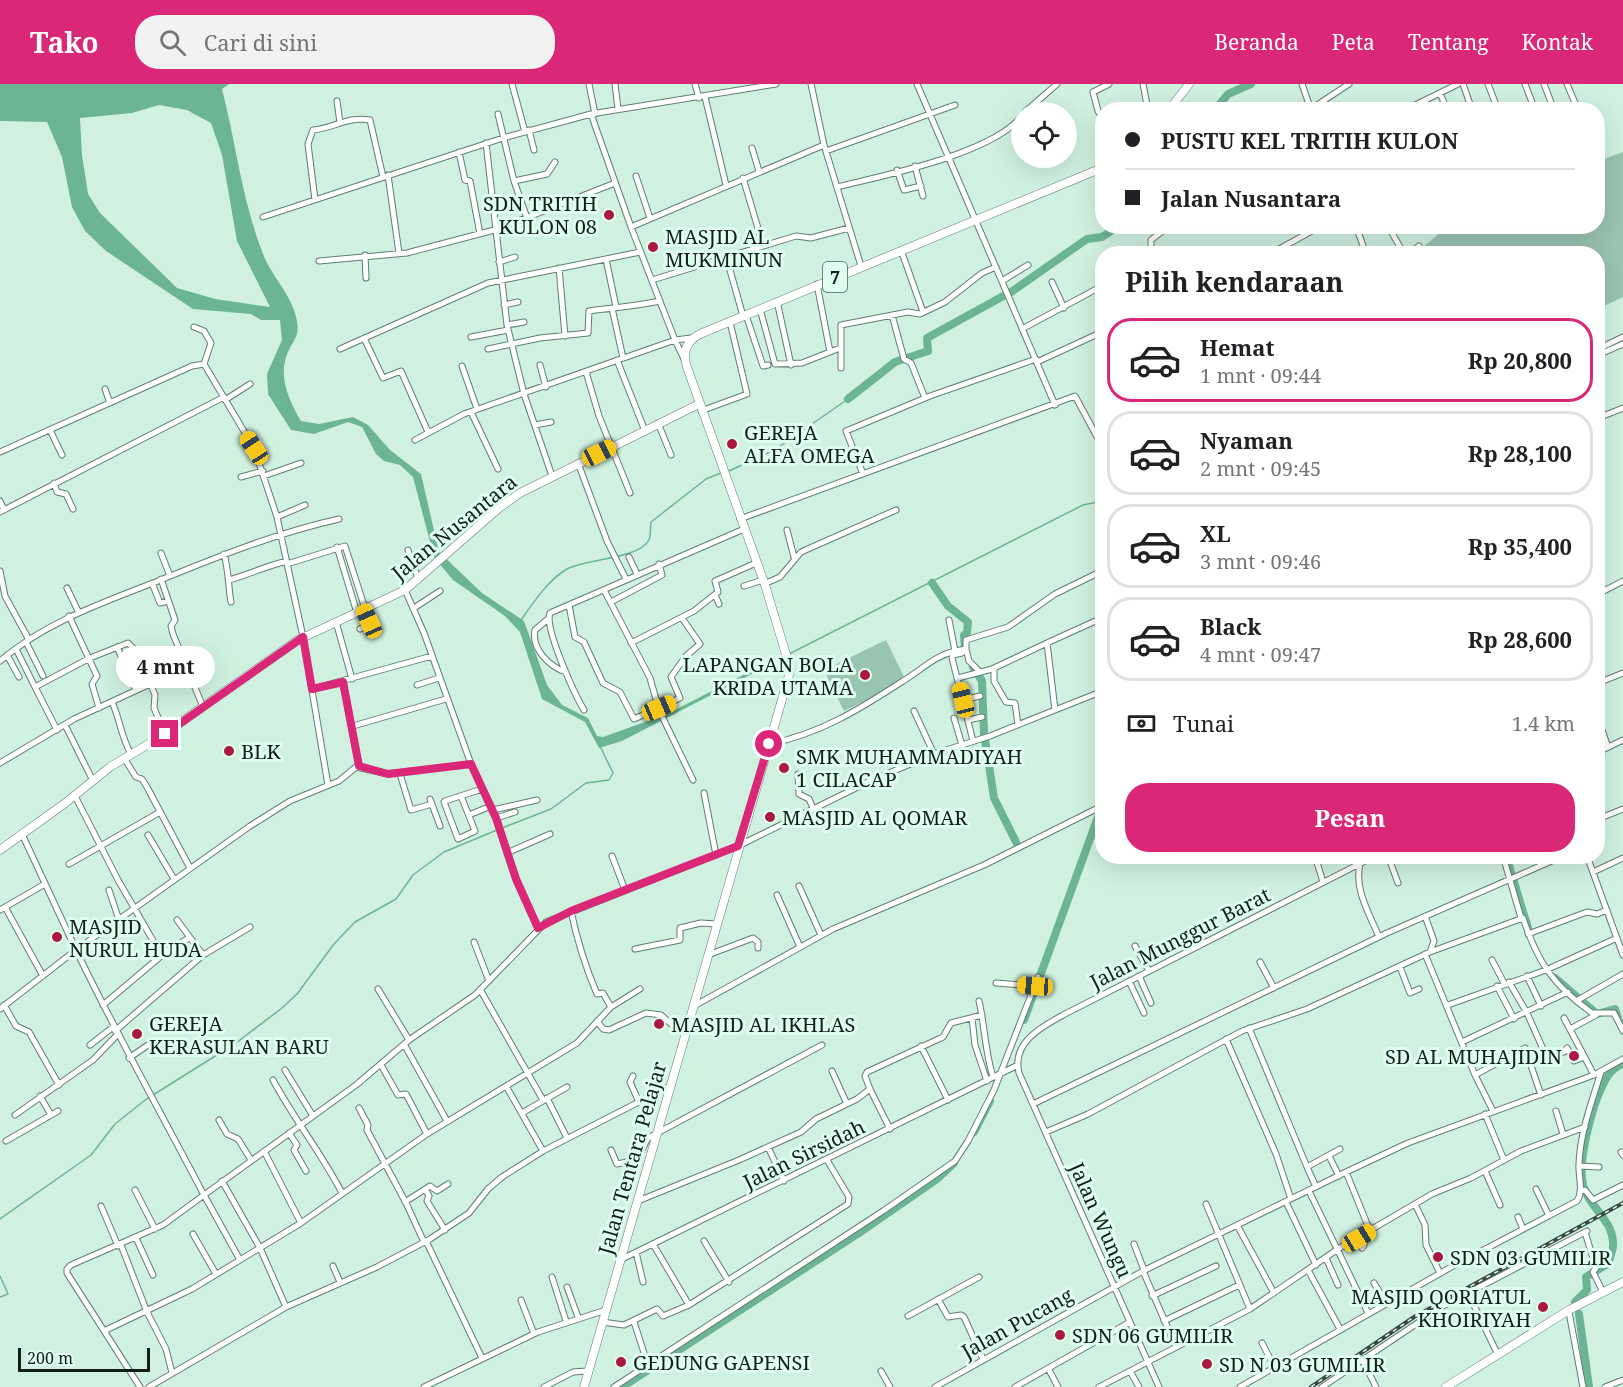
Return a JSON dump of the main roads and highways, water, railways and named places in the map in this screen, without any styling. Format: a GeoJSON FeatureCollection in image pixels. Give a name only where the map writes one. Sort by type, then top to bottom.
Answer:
{"type":"FeatureCollection","features":[{"type":"Feature","properties":{"kind":"highway"},"geometry":{"type":"LineString","coordinates":[[1174,102],[1184,84]]}},
{"type":"Feature","properties":{"kind":"highway"},"geometry":{"type":"LineString","coordinates":[[1175,102],[1189,84]]}},
{"type":"Feature","properties":{"kind":"highway","name":"7"},"geometry":{"type":"LineString","coordinates":[[700,408],[684,360],[685,350],[691,338],[1095,171]]}},
{"type":"Feature","properties":{"kind":"highway","name":"Jalan Nusantara"},"geometry":{"type":"LineString","coordinates":[[0,850],[127,756],[165,734],[303,637],[405,590],[499,508],[552,476],[658,423],[700,408]]}},
{"type":"Feature","properties":{"kind":"highway","name":"Jalan Tentara Pelajar"},"geometry":{"type":"LineString","coordinates":[[584,1387],[672,1085],[738,846],[787,683],[788,661],[783,645],[763,582],[700,408]]}},
{"type":"Feature","properties":{"kind":"highway"},"geometry":{"type":"LineString","coordinates":[[1453,1387],[1569,1310],[1623,1283]]}},
{"type":"Feature","properties":{"kind":"highway"},"geometry":{"type":"LineString","coordinates":[[1446,1387],[1569,1312],[1623,1283]]}},
{"type":"Feature","properties":{"kind":"waterway"},"geometry":{"type":"LineString","coordinates":[[1221,102],[1228,94],[1251,84]]}},
{"type":"Feature","properties":{"kind":"waterway"},"geometry":{"type":"LineString","coordinates":[[1011,292],[1087,239],[1107,234]]}},
{"type":"Feature","properties":{"kind":"waterway"},"geometry":{"type":"LineString","coordinates":[[848,399],[895,362],[928,351],[927,338],[1007,294]]}},
{"type":"Feature","properties":{"kind":"waterway"},"geometry":{"type":"LineString","coordinates":[[1605,350],[1623,341]]}},
{"type":"Feature","properties":{"kind":"waterway"},"geometry":{"type":"LineString","coordinates":[[729,471],[776,449],[848,399]]}},
{"type":"Feature","properties":{"kind":"waterway"},"geometry":{"type":"LineString","coordinates":[[521,620],[560,573],[575,566],[623,555],[643,546],[650,538],[651,522],[706,479],[721,473]]}},
{"type":"Feature","properties":{"kind":"waterway"},"geometry":{"type":"LineString","coordinates":[[789,654],[1083,505],[1095,502]]}},
{"type":"Feature","properties":{"kind":"waterway"},"geometry":{"type":"LineString","coordinates":[[932,583],[948,606],[968,622],[967,633],[964,635],[965,650]]}},
{"type":"Feature","properties":{"kind":"waterway"},"geometry":{"type":"LineString","coordinates":[[773,661],[782,657]]}},
{"type":"Feature","properties":{"kind":"waterway"},"geometry":{"type":"LineString","coordinates":[[973,667],[982,681],[984,733],[994,798],[1016,842]]}},
{"type":"Feature","properties":{"kind":"waterway"},"geometry":{"type":"LineString","coordinates":[[502,828],[551,809],[586,783],[609,780],[613,773],[600,746]]}},
{"type":"Feature","properties":{"kind":"waterway"},"geometry":{"type":"LineString","coordinates":[[1024,1020],[1095,825]]}},
{"type":"Feature","properties":{"kind":"waterway"},"geometry":{"type":"LineString","coordinates":[[153,1095],[236,1043],[282,1008],[297,994],[334,944],[355,922],[396,899],[413,875],[444,852],[497,830]]}},
{"type":"Feature","properties":{"kind":"waterway"},"geometry":{"type":"LineString","coordinates":[[1508,864],[1528,928]]}},
{"type":"Feature","properties":{"kind":"waterway"},"geometry":{"type":"LineString","coordinates":[[1555,978],[1597,1014],[1615,1009],[1619,1021]]}},
{"type":"Feature","properties":{"kind":"waterway"},"geometry":{"type":"LineString","coordinates":[[1575,1302],[1587,1290],[1586,1277],[1609,1263],[1613,1248],[1610,1229],[1590,1201],[1583,1185],[1582,1160],[1588,1128],[1603,1084],[1609,1074],[1623,1063]]}},
{"type":"Feature","properties":{"kind":"waterway"},"geometry":{"type":"LineString","coordinates":[[0,1219],[91,1155],[115,1124],[149,1097]]}},
{"type":"Feature","properties":{"kind":"waterway"},"geometry":{"type":"LineString","coordinates":[[974,1132],[990,1101]]}},
{"type":"Feature","properties":{"kind":"waterway"},"geometry":{"type":"LineString","coordinates":[[622,1387],[859,1233],[937,1179],[954,1163]]}},
{"type":"Feature","properties":{"kind":"waterway"},"geometry":{"type":"LineString","coordinates":[[0,1276],[8,1294],[0,1297]]}},
{"type":"Feature","properties":{"kind":"waterway"},"geometry":{"type":"LineString","coordinates":[[1579,1314],[1589,1387]]}},
{"type":"Feature","properties":{"kind":"railway"},"geometry":{"type":"LineString","coordinates":[[1311,1387],[1414,1317],[1623,1203]]}},
{"type":"Feature","properties":{"kind":"place","name":"SDN TRITIH KULON 08"},"geometry":{"type":"Point","coordinates":[609,215]}},
{"type":"Feature","properties":{"kind":"place","name":"MASJID AL MUKMINUN"},"geometry":{"type":"Point","coordinates":[653,247]}},
{"type":"Feature","properties":{"kind":"place","name":"GEREJA ALFA OMEGA"},"geometry":{"type":"Point","coordinates":[732,444]}},
{"type":"Feature","properties":{"kind":"place","name":"LAPANGAN BOLA KRIDA UTAMA"},"geometry":{"type":"Point","coordinates":[865,675]}},
{"type":"Feature","properties":{"kind":"place","name":"BLK"},"geometry":{"type":"Point","coordinates":[229,751]}},
{"type":"Feature","properties":{"kind":"place","name":"SMK MUHAMMADIYAH 1 CILACAP"},"geometry":{"type":"Point","coordinates":[784,768]}},
{"type":"Feature","properties":{"kind":"place","name":"MASJID AL QOMAR"},"geometry":{"type":"Point","coordinates":[770,817]}},
{"type":"Feature","properties":{"kind":"place","name":"MASJID NURUL HUDA"},"geometry":{"type":"Point","coordinates":[57,937]}},
{"type":"Feature","properties":{"kind":"place","name":"MASJID AL IKHLAS"},"geometry":{"type":"Point","coordinates":[659,1024]}},
{"type":"Feature","properties":{"kind":"place","name":"GEREJA KERASULAN BARU"},"geometry":{"type":"Point","coordinates":[137,1034]}},
{"type":"Feature","properties":{"kind":"place","name":"SD AL MUHAJIDIN"},"geometry":{"type":"Point","coordinates":[1574,1056]}},
{"type":"Feature","properties":{"kind":"place","name":"SDN 03 GUMILIR"},"geometry":{"type":"Point","coordinates":[1438,1257]}},
{"type":"Feature","properties":{"kind":"place","name":"MASJID QORIATUL KHOIRIYAH"},"geometry":{"type":"Point","coordinates":[1543,1307]}},
{"type":"Feature","properties":{"kind":"place","name":"SDN 06 GUMILIR"},"geometry":{"type":"Point","coordinates":[1060,1335]}},
{"type":"Feature","properties":{"kind":"place","name":"GEDUNG GAPENSI"},"geometry":{"type":"Point","coordinates":[621,1362]}},
{"type":"Feature","properties":{"kind":"place","name":"SD N 03 GUMILIR"},"geometry":{"type":"Point","coordinates":[1207,1364]}}]}
